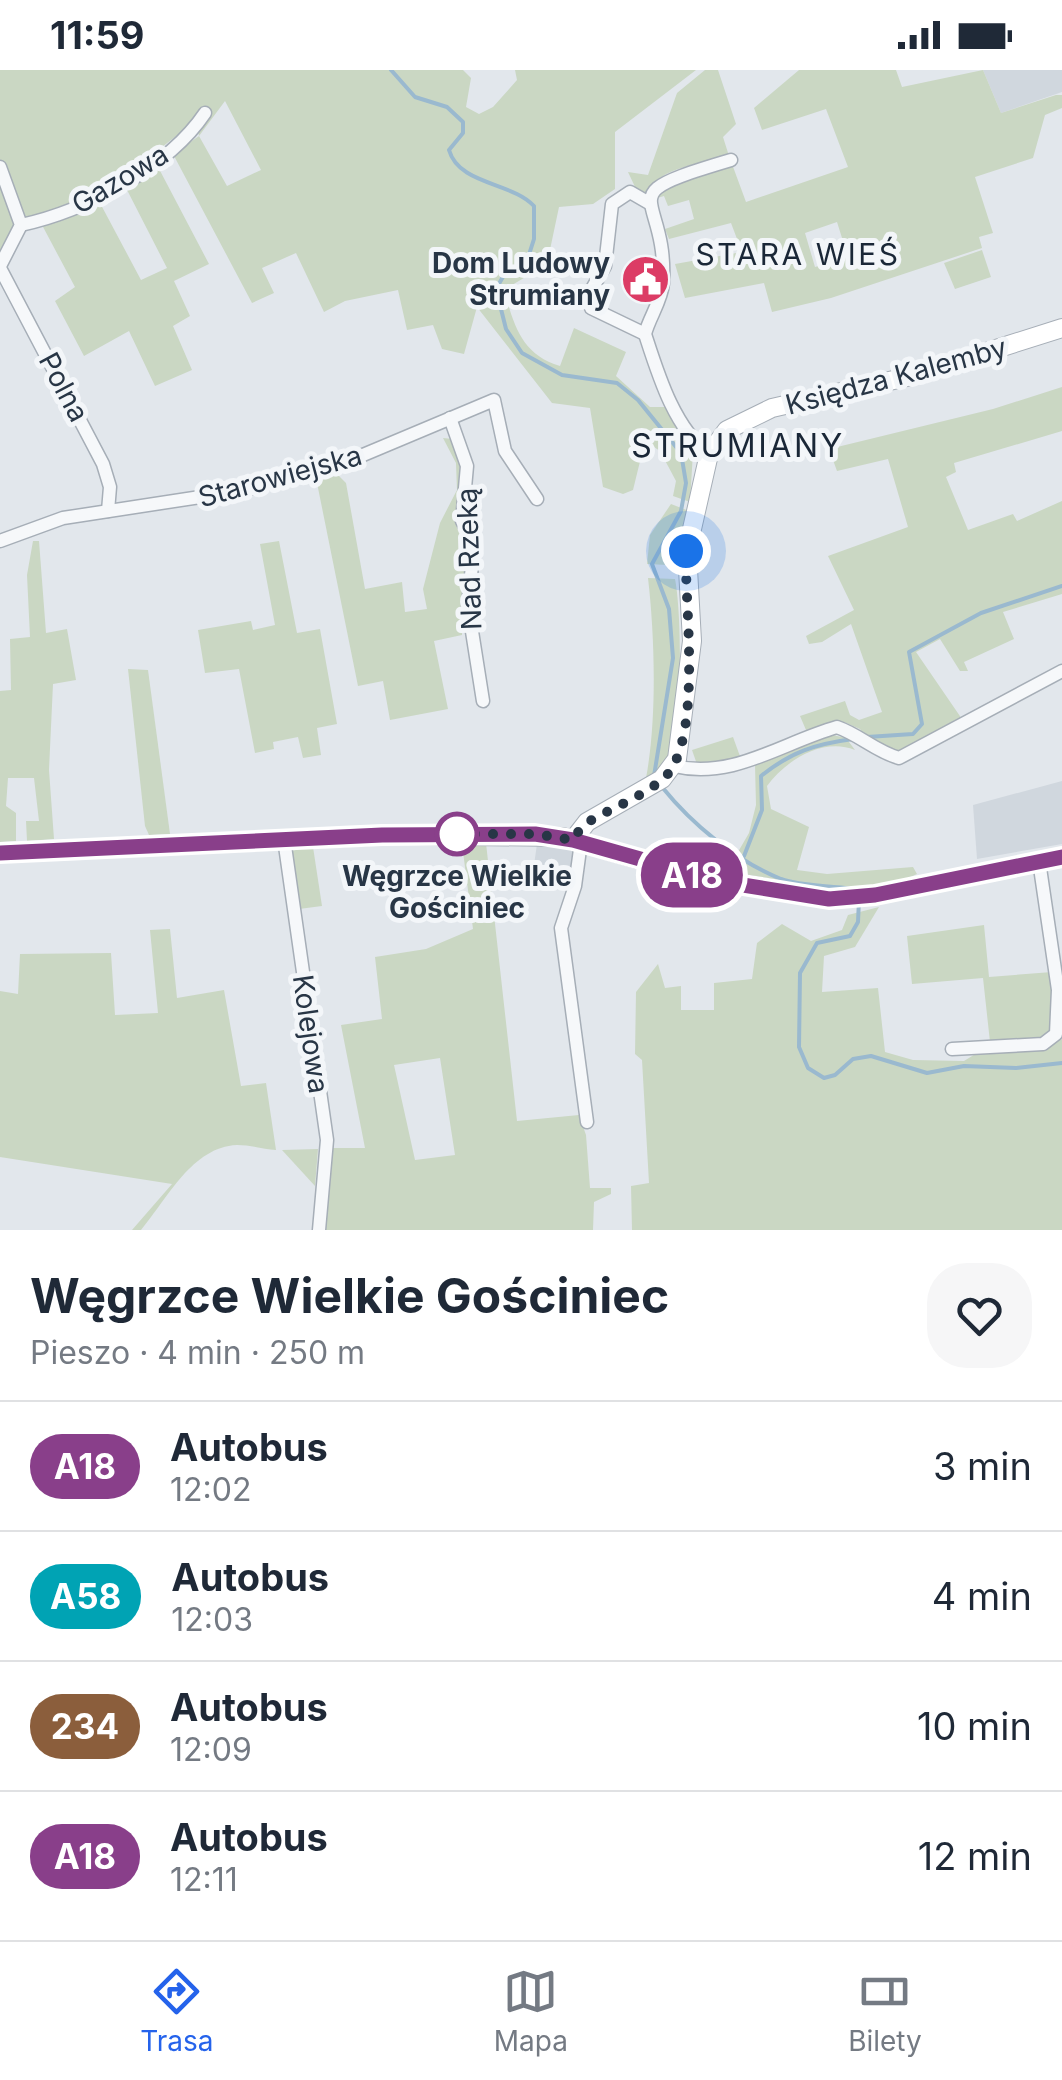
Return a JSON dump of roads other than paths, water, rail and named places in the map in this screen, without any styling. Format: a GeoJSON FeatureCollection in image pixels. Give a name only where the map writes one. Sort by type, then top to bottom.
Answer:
{"type":"FeatureCollection","features":[{"type":"Feature","properties":{"kind":"street","name":"Gazowa"},"geometry":{"type":"LineString","coordinates":[[21,225],[78,208],[120,186],[190,134],[205,113]]}},
{"type":"Feature","properties":{"kind":"street"},"geometry":{"type":"LineString","coordinates":[[586,1122],[561,928],[575,886],[577,841],[582,826],[651,787],[674,766],[682,740],[692,641],[686,551],[709,454],[697,445],[662,384],[645,334],[663,288],[662,262],[649,202],[658,184],[668,178],[731,160]]}},
{"type":"Feature","properties":{"kind":"street"},"geometry":{"type":"LineString","coordinates":[[0,168],[21,225]]}},
{"type":"Feature","properties":{"kind":"street"},"geometry":{"type":"LineString","coordinates":[[645,334],[591,308],[588,296],[605,266],[608,210],[618,197],[630,192],[649,202]]}},
{"type":"Feature","properties":{"kind":"street","name":"Polna"},"geometry":{"type":"LineString","coordinates":[[21,225],[0,267],[103,464],[110,487],[108,512]]}},
{"type":"Feature","properties":{"kind":"street","name":"Księdza Kalemby"},"geometry":{"type":"LineString","coordinates":[[709,454],[727,430],[756,414],[911,376],[1062,328]]}},
{"type":"Feature","properties":{"kind":"street","name":"Starowiejska"},"geometry":{"type":"LineString","coordinates":[[0,541],[63,518],[246,490],[363,455],[494,400],[505,451],[537,498]]}},
{"type":"Feature","properties":{"kind":"street","name":"Nad Rzeką"},"geometry":{"type":"LineString","coordinates":[[450,418],[467,466],[462,521],[474,546],[468,606],[483,701]]}},
{"type":"Feature","properties":{"kind":"street"},"geometry":{"type":"LineString","coordinates":[[674,766],[702,772],[727,770],[837,726],[900,758],[1062,671]]}},
{"type":"Feature","properties":{"kind":"street"},"geometry":{"type":"LineString","coordinates":[[0,852],[470,834],[577,841],[732,884],[845,899],[1062,857]]}},
{"type":"Feature","properties":{"kind":"street","name":"Kolejowa"},"geometry":{"type":"LineString","coordinates":[[284,839],[326,1140],[319,1230]]}},
{"type":"Feature","properties":{"kind":"street"},"geometry":{"type":"LineString","coordinates":[[952,1049],[1051,1040],[1059,1022],[1060,991],[1040,860]]}},
{"type":"Feature","properties":{"kind":"waterway"},"geometry":{"type":"LineString","coordinates":[[391,70],[415,97],[447,107],[463,122],[463,133],[449,150],[463,170],[534,206],[534,239],[526,264],[504,275],[496,289],[506,329],[522,353],[562,375],[617,383],[638,400],[681,453],[686,483],[681,511],[652,564],[669,609],[673,658],[654,776]]}},
{"type":"Feature","properties":{"kind":"waterway"},"geometry":{"type":"LineString","coordinates":[[867,737],[913,734],[922,724],[909,652],[981,613],[1062,586]]}},
{"type":"Feature","properties":{"kind":"waterway"},"geometry":{"type":"LineString","coordinates":[[744,856],[762,810],[761,776],[804,750],[853,739]]}},
{"type":"Feature","properties":{"kind":"waterway"},"geometry":{"type":"LineString","coordinates":[[662,787],[716,840],[764,871],[798,883],[852,889]]}},
{"type":"Feature","properties":{"kind":"waterway"},"geometry":{"type":"LineString","coordinates":[[859,900],[858,922],[850,936],[817,943],[800,973],[799,1047],[808,1068],[824,1078],[835,1075],[853,1059],[871,1056],[927,1073],[964,1066],[1016,1068],[1062,1063]]}},
{"type":"Feature","properties":{"kind":"place","name":"Dom Ludowy Strumiany"},"geometry":{"type":"Point","coordinates":[645,279]}},
{"type":"Feature","properties":{"kind":"place","name":"Węgrzce Wielkie Gościniec"},"geometry":{"type":"Point","coordinates":[457,834]}},
{"type":"Feature","properties":{"kind":"district","name":"STARA WIEŚ"},"geometry":{"type":"Point","coordinates":[798,255]}},
{"type":"Feature","properties":{"kind":"district","name":"STRUMIANY"},"geometry":{"type":"Point","coordinates":[738,446]}}]}
